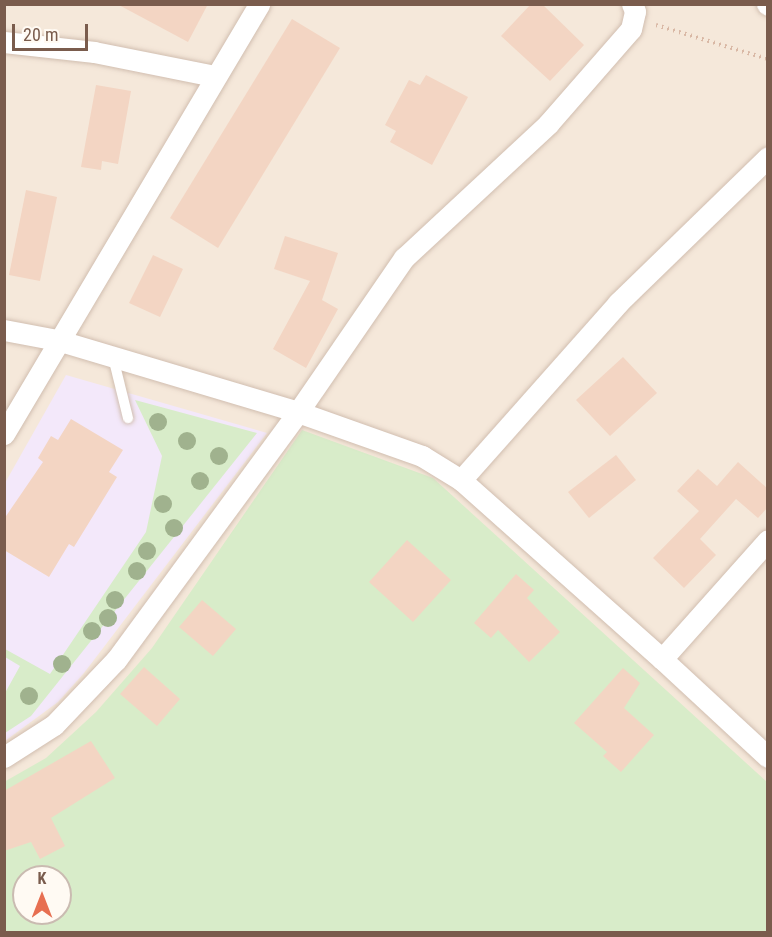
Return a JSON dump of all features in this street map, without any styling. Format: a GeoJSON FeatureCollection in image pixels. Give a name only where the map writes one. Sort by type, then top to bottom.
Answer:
{"type":"FeatureCollection","features":[{"type":"Feature","properties":{"kind":"street"},"geometry":{"type":"LineString","coordinates":[[4,435],[57,340],[259,4]]}},
{"type":"Feature","properties":{"kind":"street"},"geometry":{"type":"LineString","coordinates":[[4,756],[54,725],[116,660],[298,412],[404,258],[548,124],[631,29],[633,12]]}},
{"type":"Feature","properties":{"kind":"street"},"geometry":{"type":"LineString","coordinates":[[4,42],[94,52],[214,76]]}},
{"type":"Feature","properties":{"kind":"street"},"geometry":{"type":"LineString","coordinates":[[461,480],[618,303],[768,158]]}},
{"type":"Feature","properties":{"kind":"street"},"geometry":{"type":"LineString","coordinates":[[4,330],[57,340],[298,412],[415,453],[461,480],[768,756]]}},
{"type":"Feature","properties":{"kind":"street"},"geometry":{"type":"LineString","coordinates":[[662,659],[768,540]]}},
{"type":"Feature","properties":{"kind":"lane"},"geometry":{"type":"LineString","coordinates":[[113,357],[128,418]]}},
{"type":"Feature","properties":{"kind":"path"},"geometry":{"type":"LineString","coordinates":[[633,12],[768,59]]}},
{"type":"Feature","properties":{"kind":"shaded area"},"geometry":{"type":"Polygon","coordinates":[[[5,5],[767,5],[767,932],[5,932],[5,5]]]}},
{"type":"Feature","properties":{"kind":"shaded area"},"geometry":{"type":"Polygon","coordinates":[[[66,375],[267,433],[84,673],[58,702],[5,741],[5,483],[66,375]]]}},
{"type":"Feature","properties":{"kind":"green space"},"geometry":{"type":"Polygon","coordinates":[[[135,400],[257,433],[31,716],[5,733],[5,693],[20,666],[5,657],[5,649],[50,674],[146,532],[162,456],[135,400]]]}},
{"type":"Feature","properties":{"kind":"green space"},"geometry":{"type":"Polygon","coordinates":[[[302,430],[433,478],[767,782],[767,932],[5,932],[4,782],[46,758],[96,712],[152,648],[302,430]]]}},
{"type":"Feature","properties":{"kind":"building"},"geometry":{"type":"Polygon","coordinates":[[[117,4],[208,4],[188,42],[117,4]]]}},
{"type":"Feature","properties":{"kind":"building"},"geometry":{"type":"Polygon","coordinates":[[[531,4],[542,4],[584,45],[550,81],[501,36],[531,4]]]}},
{"type":"Feature","properties":{"kind":"building"},"geometry":{"type":"Polygon","coordinates":[[[292,19],[340,48],[218,248],[170,218],[292,19]]]}},
{"type":"Feature","properties":{"kind":"building"},"geometry":{"type":"Polygon","coordinates":[[[426,75],[468,97],[432,165],[390,142],[396,131],[385,125],[409,80],[420,85],[426,75]]]}},
{"type":"Feature","properties":{"kind":"building"},"geometry":{"type":"Polygon","coordinates":[[[96,85],[131,91],[118,164],[102,161],[101,170],[81,167],[96,85]]]}},
{"type":"Feature","properties":{"kind":"building"},"geometry":{"type":"Polygon","coordinates":[[[26,190],[57,197],[40,281],[9,275],[26,190]]]}},
{"type":"Feature","properties":{"kind":"building"},"geometry":{"type":"Polygon","coordinates":[[[285,236],[338,253],[322,300],[338,309],[306,368],[273,349],[310,281],[274,269],[285,236]]]}},
{"type":"Feature","properties":{"kind":"building"},"geometry":{"type":"Polygon","coordinates":[[[153,255],[183,269],[160,317],[129,303],[153,255]]]}},
{"type":"Feature","properties":{"kind":"building"},"geometry":{"type":"Polygon","coordinates":[[[623,357],[657,393],[610,436],[576,400],[623,357]]]}},
{"type":"Feature","properties":{"kind":"building"},"geometry":{"type":"Polygon","coordinates":[[[71,419],[123,450],[109,472],[117,477],[74,547],[69,544],[49,577],[4,550],[4,519],[43,462],[38,458],[51,436],[58,440],[71,419]]]}},
{"type":"Feature","properties":{"kind":"building"},"geometry":{"type":"Polygon","coordinates":[[[616,455],[636,480],[589,518],[568,492],[616,455]]]}},
{"type":"Feature","properties":{"kind":"building"},"geometry":{"type":"Polygon","coordinates":[[[738,462],[768,489],[768,507],[758,518],[736,499],[700,539],[716,555],[684,588],[653,558],[699,511],[677,491],[698,469],[717,486],[738,462]]]}},
{"type":"Feature","properties":{"kind":"building"},"geometry":{"type":"Polygon","coordinates":[[[407,540],[451,580],[413,622],[369,582],[407,540]]]}},
{"type":"Feature","properties":{"kind":"building"},"geometry":{"type":"Polygon","coordinates":[[[516,574],[534,590],[527,598],[560,632],[529,662],[498,630],[491,638],[474,623],[516,574]]]}},
{"type":"Feature","properties":{"kind":"building"},"geometry":{"type":"Polygon","coordinates":[[[202,600],[236,629],[213,656],[179,627],[202,600]]]}},
{"type":"Feature","properties":{"kind":"building"},"geometry":{"type":"Polygon","coordinates":[[[144,667],[180,699],[157,726],[120,694],[144,667]]]}},
{"type":"Feature","properties":{"kind":"building"},"geometry":{"type":"Polygon","coordinates":[[[623,668],[640,683],[624,708],[654,735],[621,772],[603,756],[607,752],[574,723],[623,668]]]}},
{"type":"Feature","properties":{"kind":"building"},"geometry":{"type":"Polygon","coordinates":[[[91,741],[115,778],[51,818],[65,846],[40,859],[31,842],[4,851],[4,791],[91,741]]]}}]}
